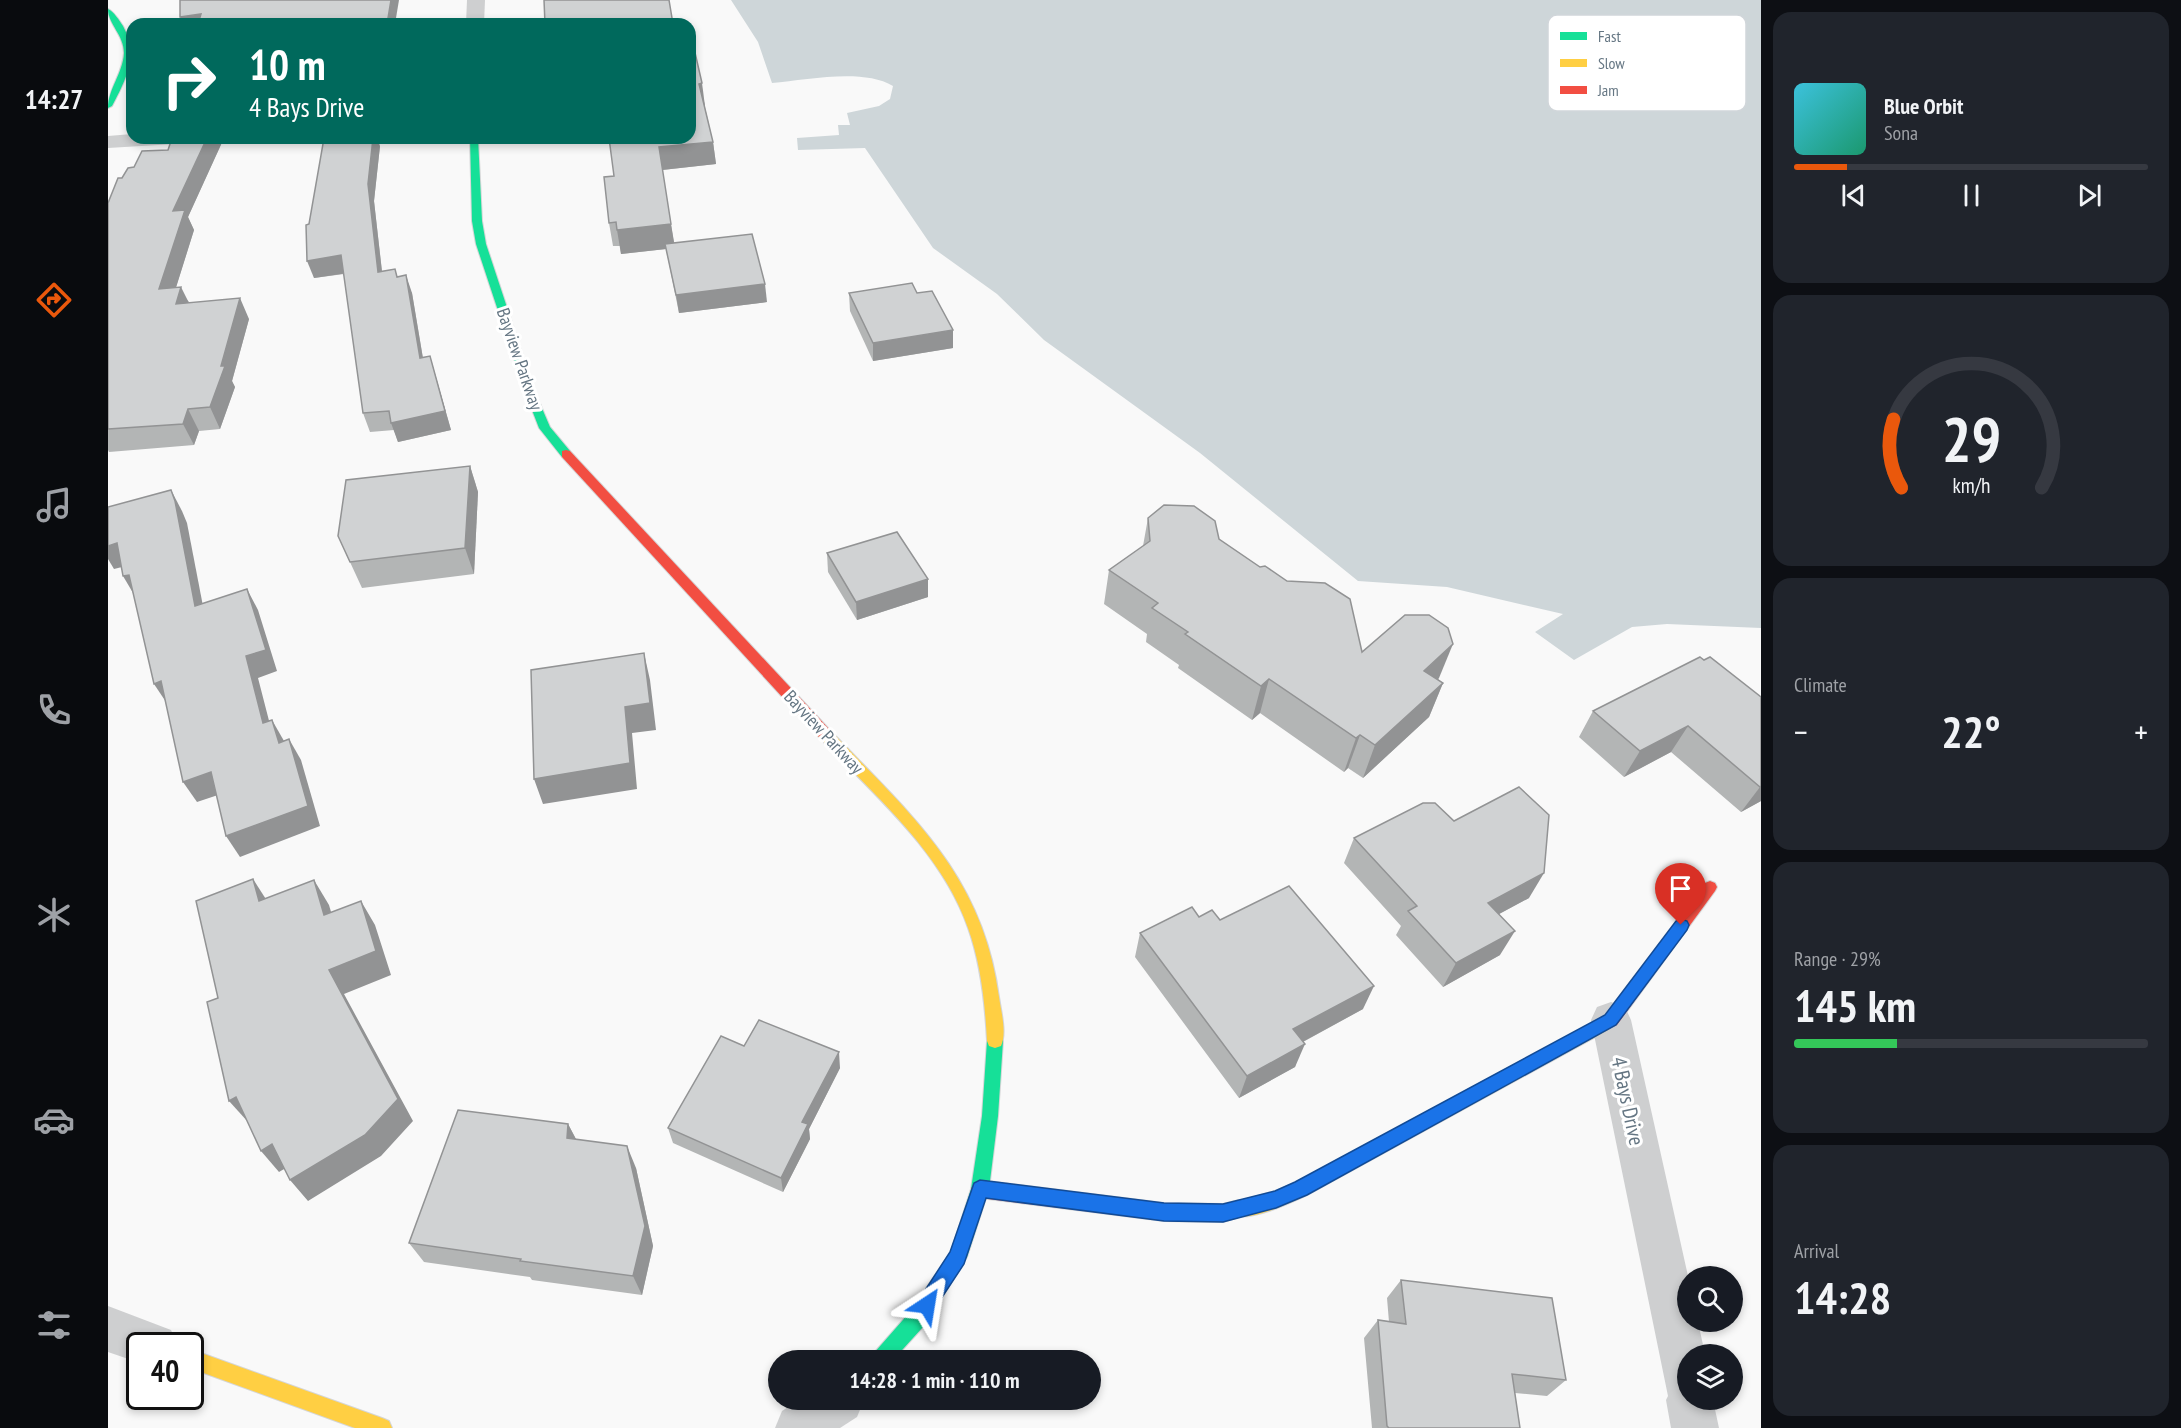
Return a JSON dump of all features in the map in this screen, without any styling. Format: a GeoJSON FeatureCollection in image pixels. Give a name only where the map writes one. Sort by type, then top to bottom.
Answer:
{"type":"FeatureCollection","features":[{"type":"Feature","properties":{"kind":"street"},"geometry":{"type":"LineString","coordinates":[[476,0],[476,18]]}},
{"type":"Feature","properties":{"kind":"street"},"geometry":{"type":"LineString","coordinates":[[108,11],[126,35]]}},
{"type":"Feature","properties":{"kind":"street"},"geometry":{"type":"LineString","coordinates":[[108,106],[119,82],[126,57]]}},
{"type":"Feature","properties":{"kind":"street"},"geometry":{"type":"LineString","coordinates":[[108,142],[126,141]]}},
{"type":"Feature","properties":{"kind":"street","name":"Bayview Parkway"},"geometry":{"type":"LineString","coordinates":[[474,144],[477,221],[481,244],[530,392],[545,428],[582,474],[909,824],[949,875],[972,916],[987,970],[995,1039],[990,1116],[980,1189],[958,1257],[916,1320],[890,1350]]}},
{"type":"Feature","properties":{"kind":"street"},"geometry":{"type":"LineString","coordinates":[[980,1189],[1164,1212],[1223,1213],[1276,1200],[1301,1189],[1611,1020],[1710,887]]}},
{"type":"Feature","properties":{"kind":"street","name":"4 Bays Drive"},"geometry":{"type":"LineString","coordinates":[[1611,1020],[1679,1344]]}},
{"type":"Feature","properties":{"kind":"street"},"geometry":{"type":"LineString","coordinates":[[108,1329],[126,1336]]}},
{"type":"Feature","properties":{"kind":"street"},"geometry":{"type":"LineString","coordinates":[[204,1364],[382,1428]]}},
{"type":"Feature","properties":{"kind":"street"},"geometry":{"type":"LineString","coordinates":[[800,1428],[826,1410]]}},
{"type":"Feature","properties":{"kind":"street"},"geometry":{"type":"LineString","coordinates":[[1692,1410],[1695,1428]]}},
{"type":"Feature","properties":{"kind":"shaded area"},"geometry":{"type":"Polygon","coordinates":[[[731,0],[1761,0],[1761,628],[1667,624],[1632,627],[1574,660],[1535,632],[1563,614],[1447,587],[1358,581],[1200,453],[1044,340],[997,294],[933,248],[865,148],[798,150],[797,138],[839,135],[838,125],[850,125],[847,113],[879,106],[890,99],[893,86],[881,81],[851,76],[772,83],[758,42],[731,0]]]}},
{"type":"Feature","properties":{"kind":"building"},"geometry":{"type":"Polygon","coordinates":[[[180,0],[391,0],[388,18],[200,18],[201,14],[180,17],[180,0]]]}},
{"type":"Feature","properties":{"kind":"building"},"geometry":{"type":"Polygon","coordinates":[[[544,0],[669,0],[672,18],[545,18],[544,0]]]}},
{"type":"Feature","properties":{"kind":"building"},"geometry":{"type":"Polygon","coordinates":[[[696,57],[702,83],[699,84],[713,142],[696,144],[696,57]]]}},
{"type":"Feature","properties":{"kind":"building"},"geometry":{"type":"Polygon","coordinates":[[[170,144],[204,144],[173,211],[185,210],[159,289],[181,287],[176,304],[240,298],[221,366],[225,366],[210,407],[188,409],[183,424],[108,429],[108,203],[118,178],[122,178],[128,168],[134,167],[142,151],[168,150],[170,144]]]}},
{"type":"Feature","properties":{"kind":"building"},"geometry":{"type":"Polygon","coordinates":[[[323,144],[372,144],[368,184],[378,272],[395,269],[397,277],[406,275],[420,358],[430,356],[445,411],[391,423],[389,411],[363,413],[341,255],[307,261],[306,225],[309,224],[323,144]]]}},
{"type":"Feature","properties":{"kind":"building"},"geometry":{"type":"Polygon","coordinates":[[[610,144],[691,144],[659,147],[671,224],[617,230],[616,222],[609,223],[604,177],[614,176],[610,144]]]}},
{"type":"Feature","properties":{"kind":"building"},"geometry":{"type":"Polygon","coordinates":[[[752,234],[765,284],[676,295],[665,244],[752,234]]]}},
{"type":"Feature","properties":{"kind":"building"},"geometry":{"type":"Polygon","coordinates":[[[912,283],[917,293],[932,291],[953,330],[873,343],[849,293],[912,283]]]}},
{"type":"Feature","properties":{"kind":"building"},"geometry":{"type":"Polygon","coordinates":[[[470,466],[465,548],[350,562],[338,536],[346,480],[470,466]]]}},
{"type":"Feature","properties":{"kind":"building"},"geometry":{"type":"Polygon","coordinates":[[[171,490],[195,606],[247,589],[266,650],[246,656],[263,723],[272,720],[279,743],[289,739],[308,806],[226,836],[211,772],[183,782],[161,681],[154,684],[129,575],[123,576],[117,543],[108,546],[108,507],[171,490]]]}},
{"type":"Feature","properties":{"kind":"building"},"geometry":{"type":"Polygon","coordinates":[[[1164,505],[1194,506],[1215,521],[1219,539],[1260,567],[1265,566],[1287,581],[1325,583],[1350,599],[1362,652],[1405,615],[1429,615],[1448,628],[1453,644],[1424,671],[1443,683],[1375,745],[1360,735],[1356,738],[1269,679],[1261,686],[1185,634],[1188,632],[1152,608],[1158,603],[1109,570],[1150,541],[1148,518],[1164,505]]]}},
{"type":"Feature","properties":{"kind":"building"},"geometry":{"type":"Polygon","coordinates":[[[897,532],[928,579],[856,602],[827,553],[897,532]]]}},
{"type":"Feature","properties":{"kind":"building"},"geometry":{"type":"Polygon","coordinates":[[[644,653],[650,703],[625,707],[630,763],[534,779],[531,670],[644,653]]]}},
{"type":"Feature","properties":{"kind":"building"},"geometry":{"type":"Polygon","coordinates":[[[1700,657],[1704,660],[1710,657],[1761,697],[1760,787],[1688,726],[1640,751],[1593,711],[1700,657]]]}},
{"type":"Feature","properties":{"kind":"building"},"geometry":{"type":"Polygon","coordinates":[[[1519,787],[1549,815],[1544,873],[1488,903],[1515,931],[1456,963],[1408,911],[1417,906],[1354,838],[1423,803],[1435,803],[1454,821],[1519,787]]]}},
{"type":"Feature","properties":{"kind":"building"},"geometry":{"type":"Polygon","coordinates":[[[253,879],[259,901],[314,880],[324,915],[361,901],[376,951],[329,970],[398,1099],[365,1135],[290,1180],[272,1144],[261,1151],[236,1097],[229,1101],[207,1002],[218,998],[196,901],[253,879]]]}},
{"type":"Feature","properties":{"kind":"building"},"geometry":{"type":"Polygon","coordinates":[[[1289,886],[1374,986],[1293,1029],[1305,1044],[1247,1076],[1140,933],[1192,907],[1199,917],[1212,910],[1220,920],[1289,886]]]}},
{"type":"Feature","properties":{"kind":"building"},"geometry":{"type":"Polygon","coordinates":[[[759,1020],[839,1052],[802,1122],[808,1124],[781,1178],[668,1128],[721,1036],[744,1046],[759,1020]]]}},
{"type":"Feature","properties":{"kind":"building"},"geometry":{"type":"Polygon","coordinates":[[[458,1110],[568,1124],[567,1138],[627,1146],[645,1226],[633,1276],[409,1243],[458,1110]]]}},
{"type":"Feature","properties":{"kind":"building"},"geometry":{"type":"Polygon","coordinates":[[[1401,1280],[1552,1298],[1566,1380],[1512,1374],[1520,1428],[1389,1428],[1378,1320],[1406,1324],[1401,1280]]]}},
{"type":"Feature","properties":{"kind":"traffic: fast"},"geometry":{"type":"LineString","coordinates":[[108,11],[118,24],[126,43]]}},
{"type":"Feature","properties":{"kind":"traffic: fast"},"geometry":{"type":"LineString","coordinates":[[108,106],[126,64]]}},
{"type":"Feature","properties":{"kind":"traffic: fast"},"geometry":{"type":"LineString","coordinates":[[474,144],[477,221],[481,244],[530,392],[545,428],[566,454]]}},
{"type":"Feature","properties":{"kind":"traffic: fast"},"geometry":{"type":"LineString","coordinates":[[890,1350],[916,1320],[958,1257],[980,1189],[990,1116],[995,1041]]}},
{"type":"Feature","properties":{"kind":"traffic: slow"},"geometry":{"type":"LineString","coordinates":[[824,733],[925,842],[943,865],[958,890],[971,915],[985,960],[995,1041]]}},
{"type":"Feature","properties":{"kind":"traffic: slow"},"geometry":{"type":"LineString","coordinates":[[1239,1209],[1276,1200],[1301,1189],[1602,1025]]}},
{"type":"Feature","properties":{"kind":"traffic: slow"},"geometry":{"type":"LineString","coordinates":[[204,1363],[382,1428]]}},
{"type":"Feature","properties":{"kind":"traffic: jam"},"geometry":{"type":"LineString","coordinates":[[566,454],[824,733]]}},
{"type":"Feature","properties":{"kind":"traffic: jam"},"geometry":{"type":"LineString","coordinates":[[1602,1025],[1611,1020],[1710,887]]}},
{"type":"Feature","properties":{"kind":"traffic: jam"},"geometry":{"type":"LineString","coordinates":[[980,1189],[1164,1212],[1223,1213],[1239,1209]]}},
{"type":"Feature","properties":{"kind":"route"},"geometry":{"type":"LineString","coordinates":[[927,1305],[958,1257],[980,1189],[1164,1212],[1223,1213],[1276,1200],[1301,1189],[1611,1020],[1681,925]]}}]}
